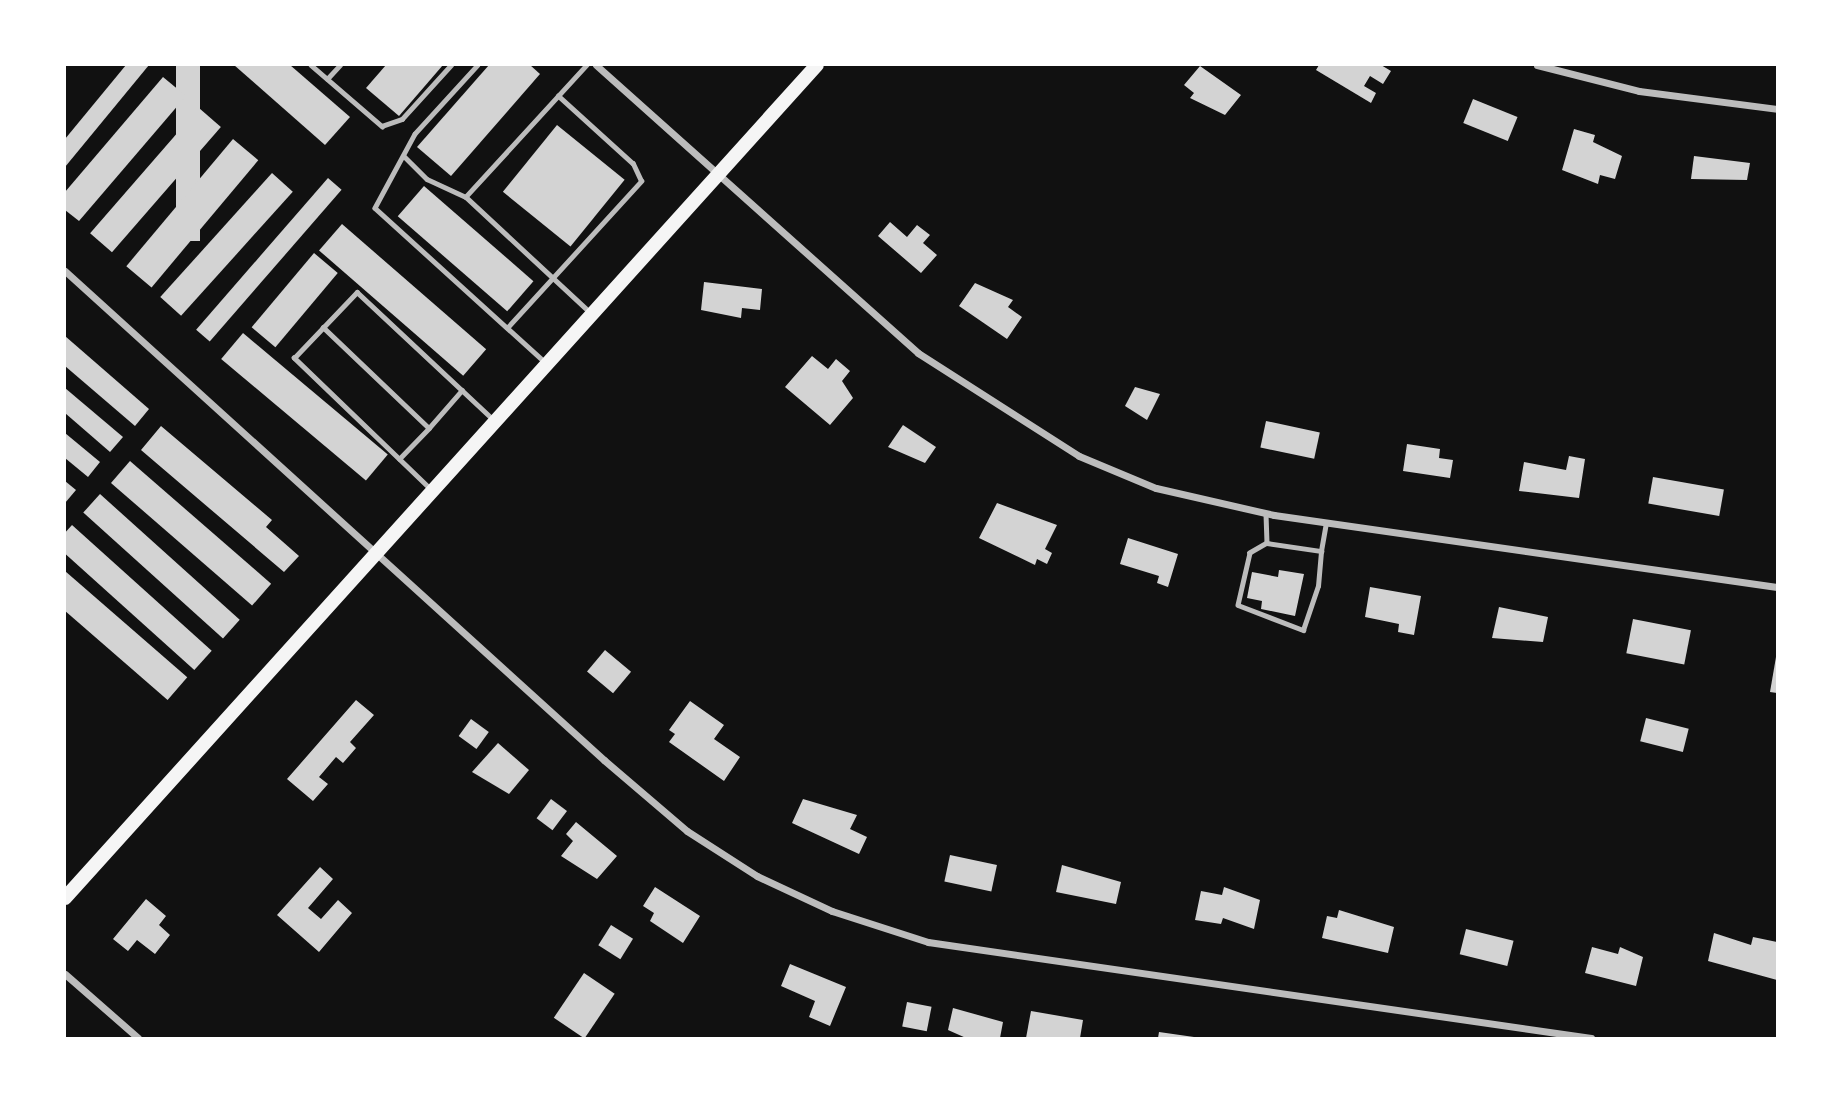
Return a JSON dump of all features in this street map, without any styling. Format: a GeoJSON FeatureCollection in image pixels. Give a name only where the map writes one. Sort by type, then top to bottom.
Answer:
{"type":"FeatureCollection","features":[{"type":"Feature","properties":{"kind":"main road"},"geometry":{"type":"LineString","coordinates":[[65,898],[376,559],[495,422],[817,65]]}},
{"type":"Feature","properties":{"kind":"street"},"geometry":{"type":"LineString","coordinates":[[596,65],[918,353],[1045,438],[1156,488],[1266,513],[1326,523],[1777,587]]}},
{"type":"Feature","properties":{"kind":"street"},"geometry":{"type":"LineString","coordinates":[[1537,65],[1615,86],[1777,109]]}},
{"type":"Feature","properties":{"kind":"street"},"geometry":{"type":"LineString","coordinates":[[65,271],[376,559],[687,831],[757,876],[832,911],[928,942],[1024,960],[1591,1038]]}},
{"type":"Feature","properties":{"kind":"street"},"geometry":{"type":"LineString","coordinates":[[65,974],[138,1038]]}},
{"type":"Feature","properties":{"kind":"lane"},"geometry":{"type":"LineString","coordinates":[[311,65],[372,121],[392,126],[451,65]]}},
{"type":"Feature","properties":{"kind":"lane"},"geometry":{"type":"LineString","coordinates":[[327,79],[340,65]]}},
{"type":"Feature","properties":{"kind":"lane"},"geometry":{"type":"LineString","coordinates":[[478,65],[415,134],[405,158],[378,192],[375,208],[547,364]]}},
{"type":"Feature","properties":{"kind":"lane"},"geometry":{"type":"LineString","coordinates":[[466,197],[587,65]]}},
{"type":"Feature","properties":{"kind":"lane"},"geometry":{"type":"LineString","coordinates":[[507,328],[640,181],[633,164],[558,96]]}},
{"type":"Feature","properties":{"kind":"lane"},"geometry":{"type":"LineString","coordinates":[[405,158],[427,178],[466,197],[592,314]]}},
{"type":"Feature","properties":{"kind":"lane"},"geometry":{"type":"LineString","coordinates":[[433,492],[294,358],[357,292],[495,422]]}},
{"type":"Feature","properties":{"kind":"lane"},"geometry":{"type":"LineString","coordinates":[[323,327],[429,428]]}},
{"type":"Feature","properties":{"kind":"lane"},"geometry":{"type":"LineString","coordinates":[[399,459],[462,390]]}},
{"type":"Feature","properties":{"kind":"lane"},"geometry":{"type":"LineString","coordinates":[[1266,513],[1266,543]]}},
{"type":"Feature","properties":{"kind":"lane"},"geometry":{"type":"LineString","coordinates":[[1321,551],[1266,543],[1250,553],[1238,606],[1303,630],[1318,586],[1326,523]]}},
{"type":"Feature","properties":{"kind":"building"},"geometry":{"type":"Polygon","coordinates":[[[126,65],[149,65],[65,167],[65,139],[126,65]]]}},
{"type":"Feature","properties":{"kind":"building"},"geometry":{"type":"Polygon","coordinates":[[[176,65],[200,65],[200,241],[176,241],[176,65]]]}},
{"type":"Feature","properties":{"kind":"building"},"geometry":{"type":"Polygon","coordinates":[[[234,65],[290,65],[350,117],[325,145],[234,65]]]}},
{"type":"Feature","properties":{"kind":"building"},"geometry":{"type":"Polygon","coordinates":[[[386,65],[443,65],[399,116],[366,88],[386,65]]]}},
{"type":"Feature","properties":{"kind":"building"},"geometry":{"type":"Polygon","coordinates":[[[489,65],[530,65],[540,74],[451,176],[417,147],[489,65]]]}},
{"type":"Feature","properties":{"kind":"building"},"geometry":{"type":"Polygon","coordinates":[[[1319,65],[1381,65],[1391,71],[1383,84],[1370,76],[1364,86],[1376,93],[1371,103],[1316,70],[1319,65]]]}},
{"type":"Feature","properties":{"kind":"building"},"geometry":{"type":"Polygon","coordinates":[[[1200,66],[1241,95],[1225,115],[1190,98],[1194,93],[1184,85],[1200,66]]]}},
{"type":"Feature","properties":{"kind":"building"},"geometry":{"type":"Polygon","coordinates":[[[163,77],[186,96],[79,221],[65,210],[65,192],[163,77]]]}},
{"type":"Feature","properties":{"kind":"building"},"geometry":{"type":"Polygon","coordinates":[[[1473,99],[1518,117],[1508,141],[1463,123],[1473,99]]]}},
{"type":"Feature","properties":{"kind":"building"},"geometry":{"type":"Polygon","coordinates":[[[199,108],[221,127],[112,252],[90,233],[199,108]]]}},
{"type":"Feature","properties":{"kind":"building"},"geometry":{"type":"Polygon","coordinates":[[[557,125],[625,180],[570,247],[503,192],[557,125]]]}},
{"type":"Feature","properties":{"kind":"building"},"geometry":{"type":"Polygon","coordinates":[[[1574,129],[1595,135],[1593,142],[1622,156],[1615,179],[1600,175],[1598,184],[1562,170],[1574,129]]]}},
{"type":"Feature","properties":{"kind":"building"},"geometry":{"type":"Polygon","coordinates":[[[233,139],[258,160],[152,287],[126,266],[233,139]]]}},
{"type":"Feature","properties":{"kind":"building"},"geometry":{"type":"Polygon","coordinates":[[[1694,156],[1750,163],[1747,180],[1691,179],[1694,156]]]}},
{"type":"Feature","properties":{"kind":"building"},"geometry":{"type":"Polygon","coordinates":[[[272,173],[293,192],[181,316],[160,297],[272,173]]]}},
{"type":"Feature","properties":{"kind":"building"},"geometry":{"type":"Polygon","coordinates":[[[328,178],[342,190],[210,342],[196,330],[328,178]]]}},
{"type":"Feature","properties":{"kind":"building"},"geometry":{"type":"Polygon","coordinates":[[[424,186],[533,281],[507,311],[398,216],[424,186]]]}},
{"type":"Feature","properties":{"kind":"building"},"geometry":{"type":"Polygon","coordinates":[[[890,222],[907,237],[917,225],[930,235],[923,243],[937,255],[921,273],[878,236],[890,222]]]}},
{"type":"Feature","properties":{"kind":"building"},"geometry":{"type":"Polygon","coordinates":[[[342,224],[486,349],[463,376],[319,250],[342,224]]]}},
{"type":"Feature","properties":{"kind":"building"},"geometry":{"type":"Polygon","coordinates":[[[314,253],[338,273],[275,347],[252,327],[314,253]]]}},
{"type":"Feature","properties":{"kind":"building"},"geometry":{"type":"Polygon","coordinates":[[[704,282],[762,289],[760,310],[742,308],[741,318],[701,310],[704,282]]]}},
{"type":"Feature","properties":{"kind":"building"},"geometry":{"type":"Polygon","coordinates":[[[975,283],[1013,300],[1008,307],[1022,317],[1007,339],[959,306],[975,283]]]}},
{"type":"Feature","properties":{"kind":"building"},"geometry":{"type":"Polygon","coordinates":[[[243,333],[388,454],[366,481],[221,359],[243,333]]]}},
{"type":"Feature","properties":{"kind":"building"},"geometry":{"type":"Polygon","coordinates":[[[65,336],[149,409],[135,426],[65,366],[65,336]]]}},
{"type":"Feature","properties":{"kind":"building"},"geometry":{"type":"Polygon","coordinates":[[[812,356],[828,369],[836,359],[850,371],[842,381],[853,398],[830,425],[785,387],[812,356]]]}},
{"type":"Feature","properties":{"kind":"building"},"geometry":{"type":"Polygon","coordinates":[[[1135,387],[1160,394],[1147,420],[1125,406],[1135,387]]]}},
{"type":"Feature","properties":{"kind":"building"},"geometry":{"type":"Polygon","coordinates":[[[65,388],[123,437],[110,452],[65,413],[65,388]]]}},
{"type":"Feature","properties":{"kind":"building"},"geometry":{"type":"Polygon","coordinates":[[[1266,421],[1320,432],[1314,459],[1260,447],[1266,421]]]}},
{"type":"Feature","properties":{"kind":"building"},"geometry":{"type":"Polygon","coordinates":[[[903,425],[936,447],[925,463],[888,447],[903,425]]]}},
{"type":"Feature","properties":{"kind":"building"},"geometry":{"type":"Polygon","coordinates":[[[161,426],[272,520],[266,527],[299,556],[284,572],[141,450],[161,426]]]}},
{"type":"Feature","properties":{"kind":"building"},"geometry":{"type":"Polygon","coordinates":[[[65,433],[100,462],[88,477],[65,458],[65,433]]]}},
{"type":"Feature","properties":{"kind":"building"},"geometry":{"type":"Polygon","coordinates":[[[1407,444],[1440,449],[1439,458],[1453,460],[1450,478],[1403,471],[1407,444]]]}},
{"type":"Feature","properties":{"kind":"building"},"geometry":{"type":"Polygon","coordinates":[[[1569,456],[1585,459],[1579,498],[1519,491],[1524,462],[1566,470],[1569,456]]]}},
{"type":"Feature","properties":{"kind":"building"},"geometry":{"type":"Polygon","coordinates":[[[130,461],[271,584],[252,606],[111,483],[130,461]]]}},
{"type":"Feature","properties":{"kind":"building"},"geometry":{"type":"Polygon","coordinates":[[[1653,477],[1724,490],[1719,516],[1648,504],[1653,477]]]}},
{"type":"Feature","properties":{"kind":"building"},"geometry":{"type":"Polygon","coordinates":[[[65,481],[76,490],[65,503],[65,481]]]}},
{"type":"Feature","properties":{"kind":"building"},"geometry":{"type":"Polygon","coordinates":[[[100,494],[240,620],[223,638],[83,513],[100,494]]]}},
{"type":"Feature","properties":{"kind":"building"},"geometry":{"type":"Polygon","coordinates":[[[997,503],[1057,525],[1045,549],[1052,553],[1047,564],[1037,559],[1035,565],[979,538],[997,503]]]}},
{"type":"Feature","properties":{"kind":"building"},"geometry":{"type":"Polygon","coordinates":[[[72,525],[212,651],[194,670],[65,554],[65,533],[72,525]]]}},
{"type":"Feature","properties":{"kind":"building"},"geometry":{"type":"Polygon","coordinates":[[[1128,538],[1178,554],[1168,587],[1157,583],[1159,576],[1120,564],[1128,538]]]}},
{"type":"Feature","properties":{"kind":"building"},"geometry":{"type":"Polygon","coordinates":[[[1279,570],[1304,574],[1295,616],[1261,609],[1262,601],[1247,598],[1252,572],[1278,577],[1279,570]]]}},
{"type":"Feature","properties":{"kind":"building"},"geometry":{"type":"Polygon","coordinates":[[[65,571],[187,677],[168,700],[65,611],[65,571]]]}},
{"type":"Feature","properties":{"kind":"building"},"geometry":{"type":"Polygon","coordinates":[[[1370,587],[1421,596],[1414,635],[1398,632],[1399,624],[1365,617],[1370,587]]]}},
{"type":"Feature","properties":{"kind":"building"},"geometry":{"type":"Polygon","coordinates":[[[1499,607],[1548,617],[1543,642],[1492,638],[1499,607]]]}},
{"type":"Feature","properties":{"kind":"building"},"geometry":{"type":"Polygon","coordinates":[[[1633,619],[1691,630],[1684,665],[1626,653],[1633,619]]]}},
{"type":"Feature","properties":{"kind":"building"},"geometry":{"type":"Polygon","coordinates":[[[605,650],[631,672],[613,693],[587,671],[605,650]]]}},
{"type":"Feature","properties":{"kind":"building"},"geometry":{"type":"Polygon","coordinates":[[[1777,657],[1777,693],[1770,692],[1777,657]]]}},
{"type":"Feature","properties":{"kind":"building"},"geometry":{"type":"Polygon","coordinates":[[[356,700],[374,715],[350,742],[356,748],[343,763],[336,757],[319,777],[328,784],[313,801],[287,779],[356,700]]]}},
{"type":"Feature","properties":{"kind":"building"},"geometry":{"type":"Polygon","coordinates":[[[690,701],[724,725],[714,739],[740,757],[724,781],[669,742],[675,734],[669,730],[690,701]]]}},
{"type":"Feature","properties":{"kind":"building"},"geometry":{"type":"Polygon","coordinates":[[[1646,718],[1689,729],[1683,752],[1640,741],[1646,718]]]}},
{"type":"Feature","properties":{"kind":"building"},"geometry":{"type":"Polygon","coordinates":[[[471,719],[489,732],[476,749],[459,736],[471,719]]]}},
{"type":"Feature","properties":{"kind":"building"},"geometry":{"type":"Polygon","coordinates":[[[498,743],[529,770],[509,794],[472,772],[498,743]]]}},
{"type":"Feature","properties":{"kind":"building"},"geometry":{"type":"Polygon","coordinates":[[[551,799],[567,811],[553,830],[537,818],[551,799]]]}},
{"type":"Feature","properties":{"kind":"building"},"geometry":{"type":"Polygon","coordinates":[[[803,799],[857,815],[850,829],[867,837],[859,854],[792,823],[803,799]]]}},
{"type":"Feature","properties":{"kind":"building"},"geometry":{"type":"Polygon","coordinates":[[[576,822],[617,856],[597,879],[561,856],[573,841],[566,834],[576,822]]]}},
{"type":"Feature","properties":{"kind":"building"},"geometry":{"type":"Polygon","coordinates":[[[950,855],[997,865],[991,891],[944,881],[950,855]]]}},
{"type":"Feature","properties":{"kind":"building"},"geometry":{"type":"Polygon","coordinates":[[[1062,865],[1121,882],[1116,904],[1056,892],[1062,865]]]}},
{"type":"Feature","properties":{"kind":"building"},"geometry":{"type":"Polygon","coordinates":[[[320,867],[333,879],[308,908],[321,919],[338,900],[352,913],[319,952],[277,915],[320,867]]]}},
{"type":"Feature","properties":{"kind":"building"},"geometry":{"type":"Polygon","coordinates":[[[655,887],[700,916],[683,943],[650,921],[654,913],[643,906],[655,887]]]}},
{"type":"Feature","properties":{"kind":"building"},"geometry":{"type":"Polygon","coordinates":[[[1224,887],[1260,900],[1254,929],[1223,918],[1221,924],[1195,920],[1201,891],[1222,895],[1224,887]]]}},
{"type":"Feature","properties":{"kind":"building"},"geometry":{"type":"Polygon","coordinates":[[[146,899],[166,916],[159,925],[170,935],[155,954],[137,940],[128,951],[113,939],[146,899]]]}},
{"type":"Feature","properties":{"kind":"building"},"geometry":{"type":"Polygon","coordinates":[[[1339,910],[1394,927],[1388,953],[1322,938],[1327,916],[1337,918],[1339,910]]]}},
{"type":"Feature","properties":{"kind":"building"},"geometry":{"type":"Polygon","coordinates":[[[611,925],[633,939],[620,959],[598,945],[611,925]]]}},
{"type":"Feature","properties":{"kind":"building"},"geometry":{"type":"Polygon","coordinates":[[[1466,929],[1514,941],[1507,966],[1460,954],[1466,929]]]}},
{"type":"Feature","properties":{"kind":"building"},"geometry":{"type":"Polygon","coordinates":[[[1714,933],[1751,945],[1753,937],[1777,942],[1777,980],[1708,961],[1714,933]]]}},
{"type":"Feature","properties":{"kind":"building"},"geometry":{"type":"Polygon","coordinates":[[[1592,947],[1618,954],[1620,947],[1643,957],[1636,986],[1585,973],[1592,947]]]}},
{"type":"Feature","properties":{"kind":"building"},"geometry":{"type":"Polygon","coordinates":[[[790,964],[846,987],[830,1026],[809,1017],[815,1001],[781,986],[790,964]]]}},
{"type":"Feature","properties":{"kind":"building"},"geometry":{"type":"Polygon","coordinates":[[[584,973],[615,994],[585,1038],[554,1018],[584,973]]]}},
{"type":"Feature","properties":{"kind":"building"},"geometry":{"type":"Polygon","coordinates":[[[907,1002],[932,1007],[927,1031],[902,1027],[907,1002]]]}},
{"type":"Feature","properties":{"kind":"building"},"geometry":{"type":"Polygon","coordinates":[[[953,1008],[1003,1022],[1000,1038],[966,1038],[948,1030],[953,1008]]]}},
{"type":"Feature","properties":{"kind":"building"},"geometry":{"type":"Polygon","coordinates":[[[1031,1011],[1083,1020],[1080,1038],[1026,1038],[1031,1011]]]}},
{"type":"Feature","properties":{"kind":"building"},"geometry":{"type":"Polygon","coordinates":[[[1159,1032],[1194,1037],[1194,1038],[1158,1038],[1159,1032]]]}}]}
